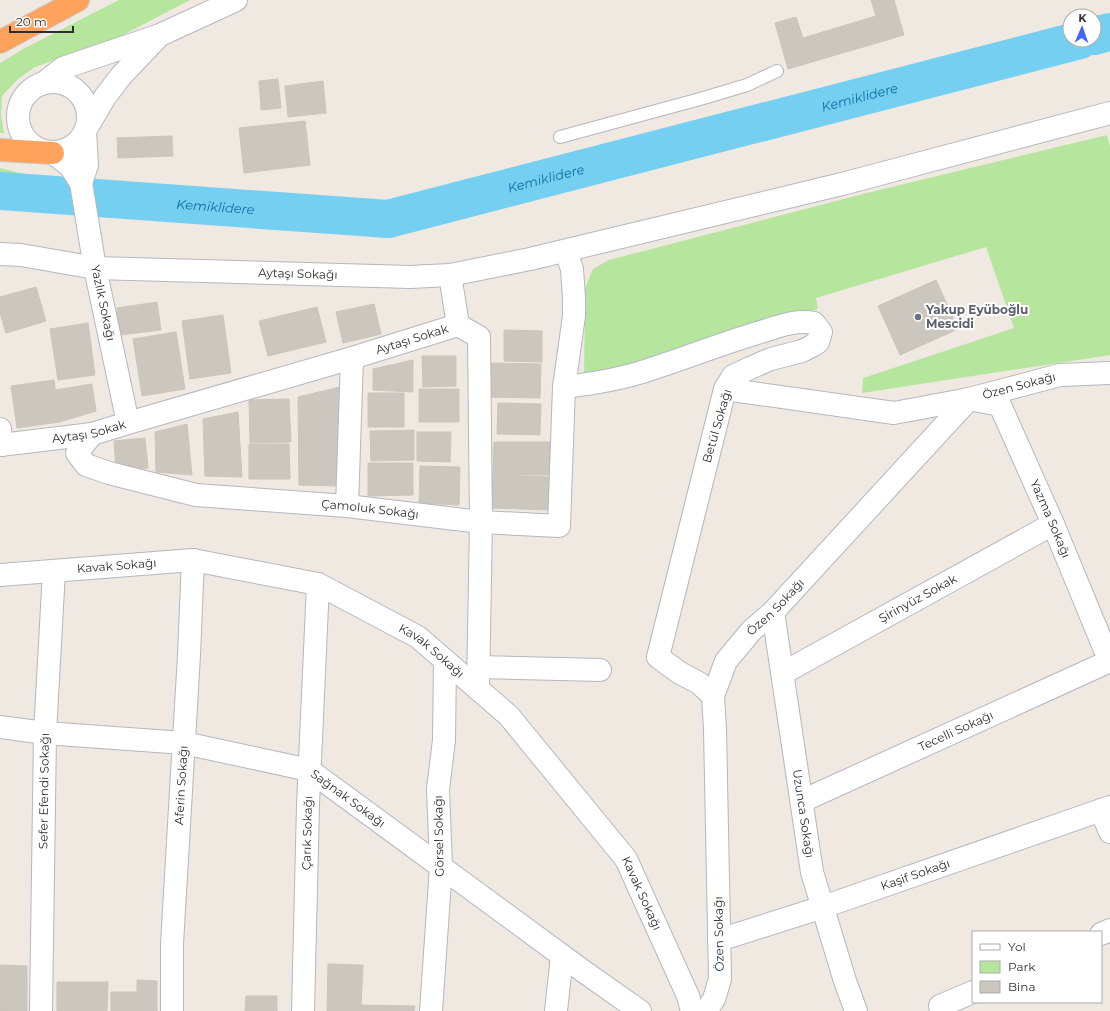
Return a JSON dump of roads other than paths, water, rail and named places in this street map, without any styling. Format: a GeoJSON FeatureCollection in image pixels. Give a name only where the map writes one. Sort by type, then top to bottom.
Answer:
{"type":"FeatureCollection","features":[{"type":"Feature","properties":{"kind":"highway"},"geometry":{"type":"LineString","coordinates":[[0,42],[78,0]]}},
{"type":"Feature","properties":{"kind":"highway"},"geometry":{"type":"LineString","coordinates":[[0,150],[53,153]]}},
{"type":"Feature","properties":{"kind":"street","name":"Yazlık Sokağı"},"geometry":{"type":"LineString","coordinates":[[160,35],[121,76],[105,97],[80,140],[72,147],[63,152],[42,152],[32,146],[24,138],[18,128],[17,116],[19,105],[25,95],[33,88],[44,83],[63,68],[160,35],[236,0]]}},
{"type":"Feature","properties":{"kind":"street"},"geometry":{"type":"LineString","coordinates":[[44,83],[55,82],[66,84],[76,90],[83,99],[87,109],[88,120],[85,131],[87,165],[80,183]]}},
{"type":"Feature","properties":{"kind":"street","name":"Aytaşı Sokağı"},"geometry":{"type":"LineString","coordinates":[[0,254],[21,255],[95,268],[410,277],[450,274],[530,260],[842,184],[1110,113]]}},
{"type":"Feature","properties":{"kind":"street","name":"Yazlık Sokağı"},"geometry":{"type":"LineString","coordinates":[[53,153],[70,166],[80,183],[95,268],[128,423]]}},
{"type":"Feature","properties":{"kind":"street"},"geometry":{"type":"LineString","coordinates":[[564,387],[572,328],[574,298],[572,269],[566,251]]}},
{"type":"Feature","properties":{"kind":"street"},"geometry":{"type":"LineString","coordinates":[[450,274],[458,324]]}},
{"type":"Feature","properties":{"kind":"street","name":"Betül Sokağı"},"geometry":{"type":"LineString","coordinates":[[564,387],[598,384],[641,372],[728,342],[786,325],[805,321],[814,323],[821,332],[818,342],[812,346],[771,359],[750,368],[734,376],[725,389],[658,657],[680,673],[699,683],[713,696]]}},
{"type":"Feature","properties":{"kind":"street","name":"Aytaşı Sokak"},"geometry":{"type":"LineString","coordinates":[[1,440],[92,434],[352,358],[458,324],[479,337],[481,522],[478,689]]}},
{"type":"Feature","properties":{"kind":"street"},"geometry":{"type":"LineString","coordinates":[[347,506],[352,358]]}},
{"type":"Feature","properties":{"kind":"street","name":"Özen Sokağı"},"geometry":{"type":"LineString","coordinates":[[706,1011],[714,999],[720,979],[713,696],[726,661],[752,630],[773,612],[969,399],[1060,375],[1110,373]]}},
{"type":"Feature","properties":{"kind":"street","name":"Çamoluk Sokağı"},"geometry":{"type":"LineString","coordinates":[[92,434],[77,452],[86,465],[109,473],[196,495],[347,506],[481,522],[558,526],[564,387]]}},
{"type":"Feature","properties":{"kind":"street"},"geometry":{"type":"LineString","coordinates":[[725,389],[894,413],[969,399]]}},
{"type":"Feature","properties":{"kind":"street","name":"Yazma Sokağı"},"geometry":{"type":"LineString","coordinates":[[969,399],[1000,405],[1053,524],[1110,661]]}},
{"type":"Feature","properties":{"kind":"street","name":"Şirinyüz Sokak"},"geometry":{"type":"LineString","coordinates":[[783,673],[1053,524]]}},
{"type":"Feature","properties":{"kind":"street","name":"Kavak Sokağı"},"geometry":{"type":"LineString","coordinates":[[0,575],[193,560],[318,584],[418,637],[509,716],[626,859],[688,996],[692,1011]]}},
{"type":"Feature","properties":{"kind":"street","name":"Aferin Sokağı"},"geometry":{"type":"LineString","coordinates":[[172,1011],[172,944],[193,560]]}},
{"type":"Feature","properties":{"kind":"street","name":"Sefer Efendi Sokağı"},"geometry":{"type":"LineString","coordinates":[[41,1011],[45,733],[54,571]]}},
{"type":"Feature","properties":{"kind":"street","name":"Çarık Sokağı"},"geometry":{"type":"LineString","coordinates":[[303,1011],[309,770],[318,584]]}},
{"type":"Feature","properties":{"kind":"street","name":"Uzunca Sokağı"},"geometry":{"type":"LineString","coordinates":[[773,612],[812,872],[845,982],[856,1011]]}},
{"type":"Feature","properties":{"kind":"street","name":"Görsel Sokağı"},"geometry":{"type":"LineString","coordinates":[[431,1011],[441,867],[438,789],[444,740],[445,661]]}},
{"type":"Feature","properties":{"kind":"street","name":"Tecelli Sokağı"},"geometry":{"type":"LineString","coordinates":[[802,801],[1110,661]]}},
{"type":"Feature","properties":{"kind":"street"},"geometry":{"type":"LineString","coordinates":[[479,667],[600,670]]}},
{"type":"Feature","properties":{"kind":"street","name":"Sağnak Sokağı"},"geometry":{"type":"LineString","coordinates":[[0,727],[45,733],[184,743],[309,770],[562,956],[640,1011]]}},
{"type":"Feature","properties":{"kind":"street"},"geometry":{"type":"LineString","coordinates":[[1105,808],[1110,832]]}},
{"type":"Feature","properties":{"kind":"street","name":"Kaşif Sokağı"},"geometry":{"type":"LineString","coordinates":[[719,940],[823,907],[1105,808]]}},
{"type":"Feature","properties":{"kind":"street"},"geometry":{"type":"LineString","coordinates":[[556,1011],[562,956]]}},
{"type":"Feature","properties":{"kind":"street"},"geometry":{"type":"LineString","coordinates":[[942,1011],[940,1006],[972,992]]}},
{"type":"Feature","properties":{"kind":"lane"},"geometry":{"type":"LineString","coordinates":[[560,137],[747,85],[777,71]]}},
{"type":"Feature","properties":{"kind":"waterway","name":"Kemiklidere"},"geometry":{"type":"LineString","coordinates":[[1102,34],[1110,32]]}},
{"type":"Feature","properties":{"kind":"waterway","name":"Kemiklidere"},"geometry":{"type":"LineString","coordinates":[[0,191],[388,219],[1062,45]]}},
{"type":"Feature","properties":{"kind":"place","name":"Yakup Eyüboğlu Mescidi"},"geometry":{"type":"Point","coordinates":[918,317]}}]}
